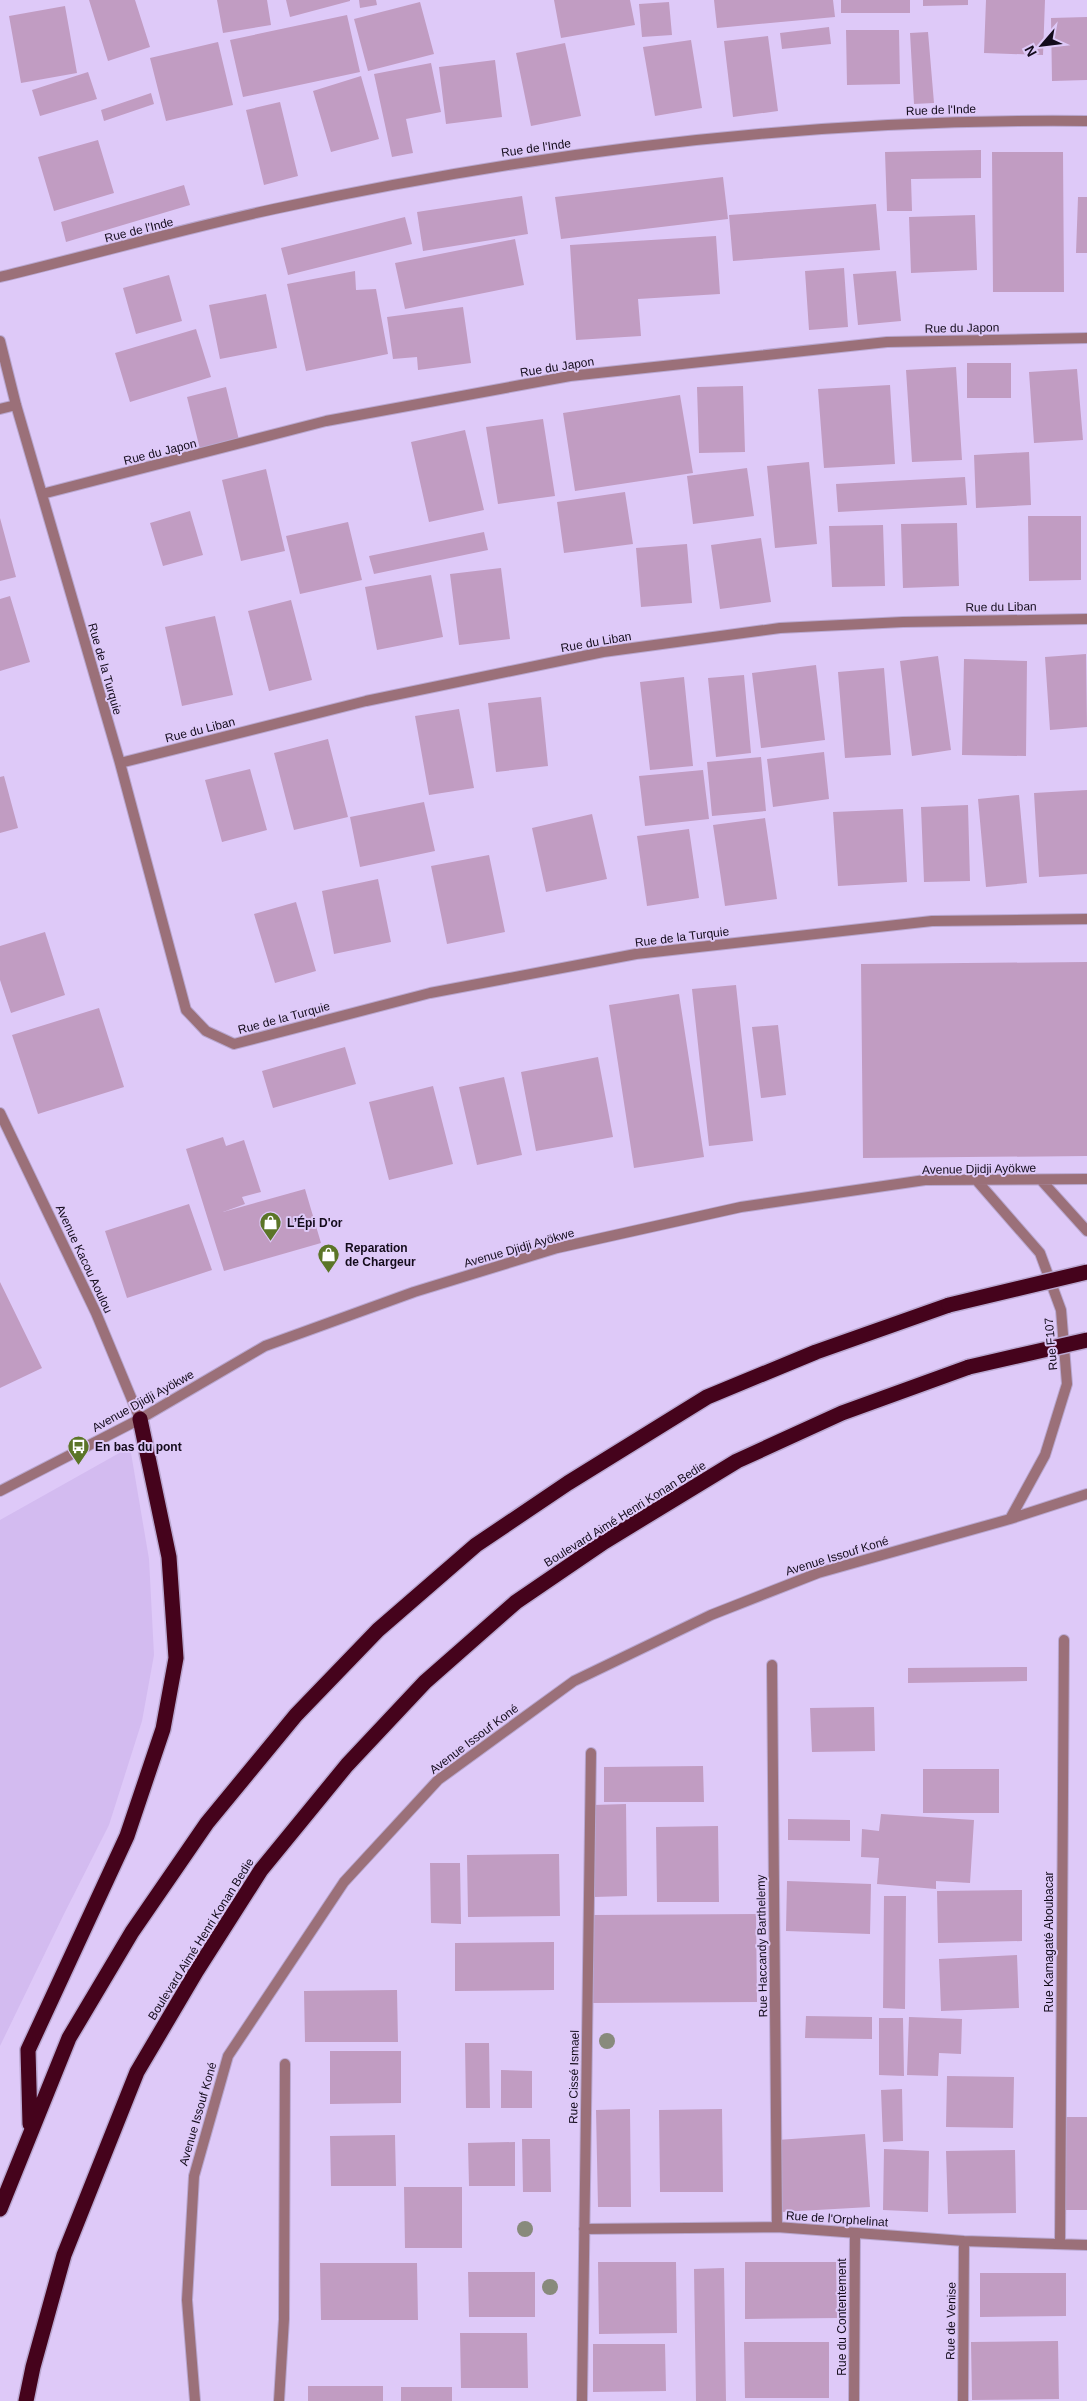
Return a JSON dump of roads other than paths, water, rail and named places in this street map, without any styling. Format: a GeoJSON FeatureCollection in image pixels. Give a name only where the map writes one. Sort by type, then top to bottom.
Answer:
{"type":"FeatureCollection","features":[{"type":"Feature","properties":{"kind":"highway"},"geometry":{"type":"LineString","coordinates":[[0,2209],[69,2038],[132,1932],[202,1831],[296,1715],[378,1630],[476,1545],[568,1483],[707,1398],[816,1352],[949,1305],[1087,1272]]}},
{"type":"Feature","properties":{"kind":"highway","name":"Boulevard Aimé Henri Konan Bedie"},"geometry":{"type":"LineString","coordinates":[[26,2401],[33,2367],[64,2255],[137,2072],[196,1972],[261,1870],[347,1766],[424,1682],[516,1602],[604,1542],[737,1461],[842,1413],[969,1367],[1087,1340]]}},
{"type":"Feature","properties":{"kind":"highway"},"geometry":{"type":"LineString","coordinates":[[31,2130],[28,2050],[127,1836],[163,1729],[176,1658],[169,1557],[140,1419]]}},
{"type":"Feature","properties":{"kind":"street","name":"Rue de l'Inde"},"geometry":{"type":"LineString","coordinates":[[0,277],[272,210],[521,162],[687,140],[860,126],[966,121],[1087,121]]}},
{"type":"Feature","properties":{"kind":"street","name":"Rue du Japon"},"geometry":{"type":"LineString","coordinates":[[42,494],[326,421],[570,376],[887,342],[1087,338]]}},
{"type":"Feature","properties":{"kind":"street","name":"Rue de la Turquie"},"geometry":{"type":"LineString","coordinates":[[1,347],[16,405],[120,763],[186,1010],[206,1031],[234,1044],[430,993],[636,954],[932,921],[1087,919]]}},
{"type":"Feature","properties":{"kind":"street"},"geometry":{"type":"LineString","coordinates":[[0,409],[16,405]]}},
{"type":"Feature","properties":{"kind":"street","name":"Rue du Liban"},"geometry":{"type":"LineString","coordinates":[[120,763],[366,701],[603,652],[780,628],[903,622],[1087,619]]}},
{"type":"Feature","properties":{"kind":"street","name":"Avenue Kacou Aoulou"},"geometry":{"type":"LineString","coordinates":[[0,1113],[96,1313],[140,1419]]}},
{"type":"Feature","properties":{"kind":"street","name":"Avenue Djidji Ayökwe"},"geometry":{"type":"LineString","coordinates":[[0,1490],[140,1419],[265,1346],[414,1292],[557,1248],[741,1207],[926,1180],[978,1182],[1087,1179]]}},
{"type":"Feature","properties":{"kind":"street"},"geometry":{"type":"LineString","coordinates":[[1041,1180],[1087,1231]]}},
{"type":"Feature","properties":{"kind":"street","name":"Rue F107"},"geometry":{"type":"LineString","coordinates":[[978,1182],[1040,1253],[1060,1310],[1067,1384],[1045,1455],[1010,1519]]}},
{"type":"Feature","properties":{"kind":"street","name":"Avenue Issouf Koné"},"geometry":{"type":"LineString","coordinates":[[195,2401],[187,2300],[194,2176],[228,2056],[344,1882],[431,1787],[574,1681],[710,1615],[818,1573],[1010,1519],[1087,1494]]}},
{"type":"Feature","properties":{"kind":"street","name":"Rue Kamagaté Aboubacar"},"geometry":{"type":"LineString","coordinates":[[1060,2244],[1064,1640]]}},
{"type":"Feature","properties":{"kind":"street","name":"Rue Haccandy Barthelemy"},"geometry":{"type":"LineString","coordinates":[[772,1665],[777,2227]]}},
{"type":"Feature","properties":{"kind":"street","name":"Rue Cissé Ismael"},"geometry":{"type":"LineString","coordinates":[[582,2401],[591,1753]]}},
{"type":"Feature","properties":{"kind":"street"},"geometry":{"type":"LineString","coordinates":[[280,2401],[284,2320],[285,2064]]}},
{"type":"Feature","properties":{"kind":"street","name":"Rue de l'Orphelinat"},"geometry":{"type":"LineString","coordinates":[[584,2229],[777,2227],[964,2241],[1087,2245]]}},
{"type":"Feature","properties":{"kind":"street","name":"Rue du Contentement"},"geometry":{"type":"LineString","coordinates":[[854,2401],[855,2233]]}},
{"type":"Feature","properties":{"kind":"street","name":"Rue de Venise"},"geometry":{"type":"LineString","coordinates":[[962,2401],[964,2241]]}},
{"type":"Feature","properties":{"kind":"place","name":"L’Épi D'or"},"geometry":{"type":"Point","coordinates":[271,1242]}},
{"type":"Feature","properties":{"kind":"place","name":"Reparation de Chargeur"},"geometry":{"type":"Point","coordinates":[329,1274]}},
{"type":"Feature","properties":{"kind":"place","name":"En bas du pont"},"geometry":{"type":"Point","coordinates":[79,1466]}}]}
